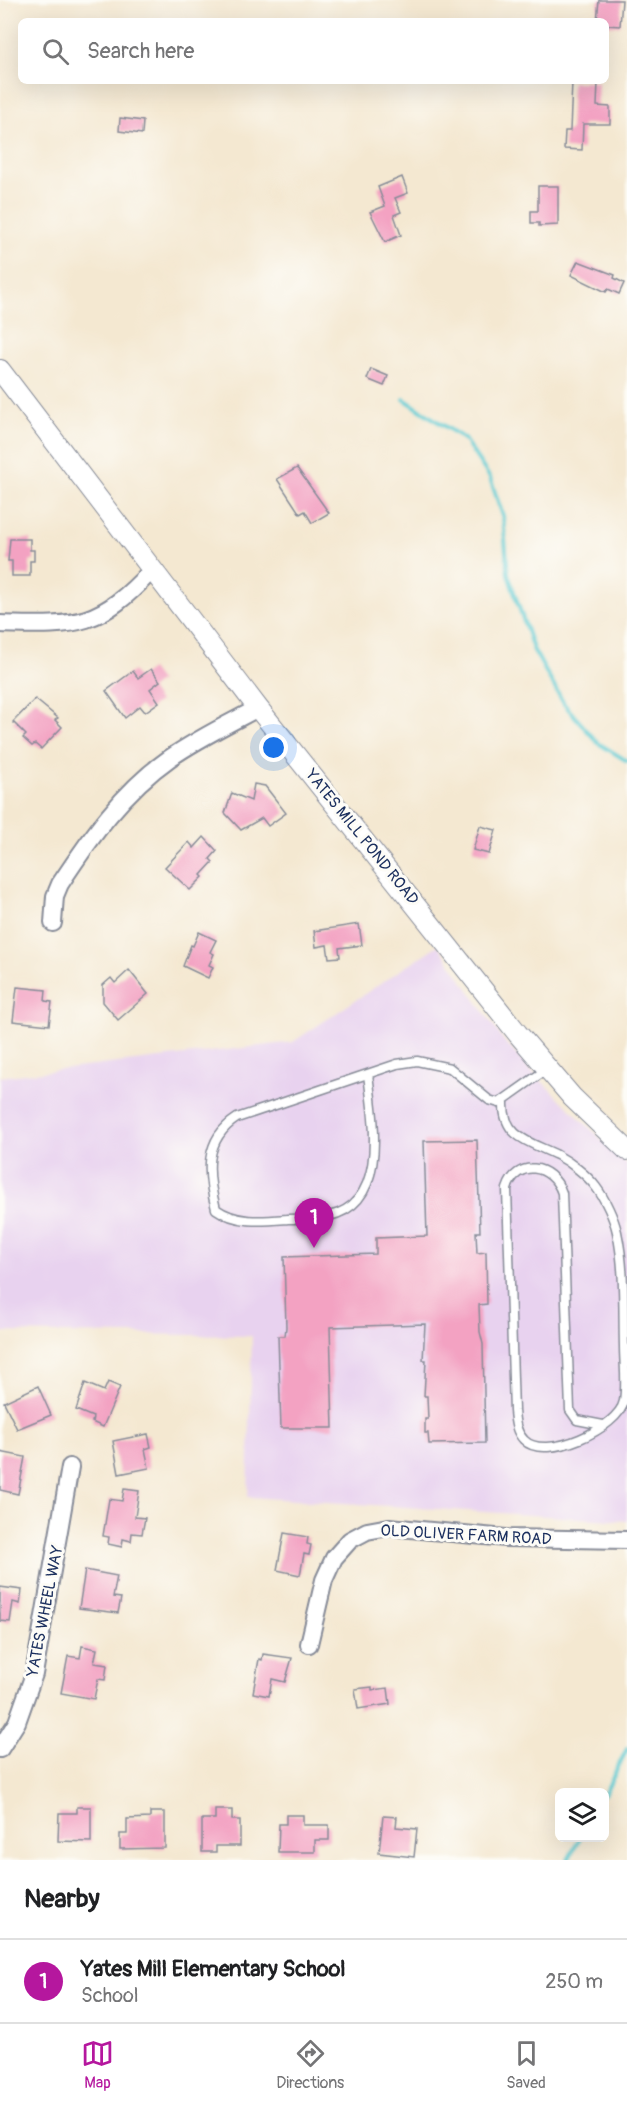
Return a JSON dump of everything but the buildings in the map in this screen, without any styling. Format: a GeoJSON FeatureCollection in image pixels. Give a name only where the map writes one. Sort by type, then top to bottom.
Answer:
{"type":"FeatureCollection","features":[{"type":"Feature","properties":{"kind":"street","name":"YATES MILL POND ROAD"},"geometry":{"type":"LineString","coordinates":[[0,370],[258,708],[547,1069],[627,1150]]}},
{"type":"Feature","properties":{"kind":"street"},"geometry":{"type":"LineString","coordinates":[[0,624],[60,626],[91,619],[118,604],[152,570]]}},
{"type":"Feature","properties":{"kind":"street"},"geometry":{"type":"LineString","coordinates":[[53,923],[55,896],[60,884],[117,805],[168,759],[194,742],[258,708]]}},
{"type":"Feature","properties":{"kind":"street","name":"YATES WHEEL WAY"},"geometry":{"type":"LineString","coordinates":[[0,1749],[24,1707],[34,1674],[70,1467]]}},
{"type":"Feature","properties":{"kind":"street","name":"OLD OLIVER FARM ROAD"},"geometry":{"type":"LineString","coordinates":[[309,1644],[324,1580],[334,1558],[350,1540],[367,1531],[389,1527],[506,1538],[627,1540]]}},
{"type":"Feature","properties":{"kind":"lane"},"geometry":{"type":"LineString","coordinates":[[368,1074],[375,1133],[371,1173],[364,1191],[351,1205],[331,1216],[286,1220],[240,1220],[216,1209],[211,1191],[211,1147],[229,1123],[237,1118],[397,1064],[417,1061],[450,1068],[489,1100],[504,1103]]}},
{"type":"Feature","properties":{"kind":"lane"},"geometry":{"type":"LineString","coordinates":[[547,1069],[504,1103],[503,1113],[516,1136],[530,1145],[557,1155],[596,1186],[617,1230],[621,1274],[624,1400],[621,1409],[603,1425],[592,1434],[543,1447],[534,1447],[525,1441],[517,1430],[514,1411],[507,1189],[514,1176],[533,1168],[545,1169],[553,1174],[562,1193],[570,1410],[578,1420],[603,1425]]}},
{"type":"Feature","properties":{"kind":"shaded area"},"geometry":{"type":"Polygon","coordinates":[[[438,945],[504,1041],[530,1070],[627,1164],[627,1521],[248,1497],[252,1336],[0,1332],[0,1077],[293,1042],[438,945]]]}},
{"type":"Feature","properties":{"kind":"waterway"},"geometry":{"type":"LineString","coordinates":[[404,399],[464,439],[490,478],[503,516],[508,574],[533,649],[564,704],[598,743],[627,761]]}},
{"type":"Feature","properties":{"kind":"waterway"},"geometry":{"type":"LineString","coordinates":[[608,1788],[627,1749]]}},
{"type":"Feature","properties":{"kind":"waterway"},"geometry":{"type":"LineString","coordinates":[[568,1860],[578,1842]]}},
{"type":"Feature","properties":{"kind":"place","name":"Yates Mill Elementary School"},"geometry":{"type":"Point","coordinates":[314,1248]}}]}
